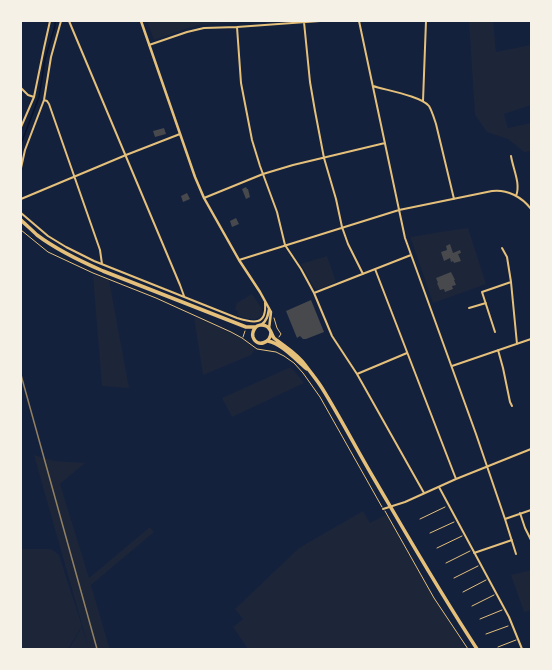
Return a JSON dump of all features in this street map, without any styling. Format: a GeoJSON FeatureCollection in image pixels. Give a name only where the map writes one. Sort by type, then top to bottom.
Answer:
{"type":"FeatureCollection","features":[{"type":"Feature","properties":{"kind":"main road"},"geometry":{"type":"LineString","coordinates":[[21,220],[37,235],[59,250],[80,261],[246,327],[253,332]]}},
{"type":"Feature","properties":{"kind":"main road"},"geometry":{"type":"LineString","coordinates":[[246,327],[255,327],[260,325],[266,326],[270,330],[273,337],[291,350],[305,363],[327,397],[443,597],[477,649]]}},
{"type":"Feature","properties":{"kind":"main road"},"geometry":{"type":"LineString","coordinates":[[255,327],[253,332],[254,338],[258,342],[272,342],[311,372]]}},
{"type":"Feature","properties":{"kind":"main road"},"geometry":{"type":"LineString","coordinates":[[268,341],[270,338],[270,330]]}},
{"type":"Feature","properties":{"kind":"street"},"geometry":{"type":"LineString","coordinates":[[21,127],[34,97],[50,21]]}},
{"type":"Feature","properties":{"kind":"street"},"geometry":{"type":"LineString","coordinates":[[21,168],[25,150],[44,100],[51,57],[61,21]]}},
{"type":"Feature","properties":{"kind":"street"},"geometry":{"type":"LineString","coordinates":[[69,21],[184,296]]}},
{"type":"Feature","properties":{"kind":"street"},"geometry":{"type":"LineString","coordinates":[[141,21],[195,177],[204,198],[238,260],[271,312],[270,330]]}},
{"type":"Feature","properties":{"kind":"street"},"geometry":{"type":"LineString","coordinates":[[149,45],[200,29],[320,21]]}},
{"type":"Feature","properties":{"kind":"street"},"geometry":{"type":"LineString","coordinates":[[359,21],[405,238],[452,366],[516,554]]}},
{"type":"Feature","properties":{"kind":"street"},"geometry":{"type":"LineString","coordinates":[[422,102],[426,21]]}},
{"type":"Feature","properties":{"kind":"street"},"geometry":{"type":"LineString","coordinates":[[304,22],[310,82],[324,158],[336,199],[342,227],[348,244],[363,274]]}},
{"type":"Feature","properties":{"kind":"street"},"geometry":{"type":"LineString","coordinates":[[237,27],[241,83],[252,140],[263,174],[278,212],[285,245],[301,269],[314,293],[332,336],[357,374],[424,493]]}},
{"type":"Feature","properties":{"kind":"street"},"geometry":{"type":"LineString","coordinates":[[373,86],[410,96],[428,105],[436,124],[454,199]]}},
{"type":"Feature","properties":{"kind":"street"},"geometry":{"type":"LineString","coordinates":[[21,88],[28,95],[34,97]]}},
{"type":"Feature","properties":{"kind":"street"},"geometry":{"type":"LineString","coordinates":[[44,100],[49,104],[75,176],[100,250],[102,264]]}},
{"type":"Feature","properties":{"kind":"street"},"geometry":{"type":"LineString","coordinates":[[21,199],[180,134]]}},
{"type":"Feature","properties":{"kind":"street"},"geometry":{"type":"LineString","coordinates":[[204,198],[263,174],[385,144]]}},
{"type":"Feature","properties":{"kind":"street"},"geometry":{"type":"LineString","coordinates":[[511,156],[518,190],[516,196]]}},
{"type":"Feature","properties":{"kind":"street"},"geometry":{"type":"LineString","coordinates":[[238,260],[399,210],[497,190],[508,192],[516,196],[526,203],[531,209]]}},
{"type":"Feature","properties":{"kind":"street"},"geometry":{"type":"LineString","coordinates":[[21,213],[48,236],[66,247],[102,264],[237,318],[254,322],[261,320],[266,310],[265,301]]}},
{"type":"Feature","properties":{"kind":"street"},"geometry":{"type":"LineString","coordinates":[[502,248],[507,257],[511,282],[517,344]]}},
{"type":"Feature","properties":{"kind":"street"},"geometry":{"type":"LineString","coordinates":[[314,293],[411,255]]}},
{"type":"Feature","properties":{"kind":"street"},"geometry":{"type":"LineString","coordinates":[[375,269],[456,479]]}},
{"type":"Feature","properties":{"kind":"street"},"geometry":{"type":"LineString","coordinates":[[495,332],[482,292],[511,282]]}},
{"type":"Feature","properties":{"kind":"street"},"geometry":{"type":"LineString","coordinates":[[469,308],[486,303]]}},
{"type":"Feature","properties":{"kind":"street"},"geometry":{"type":"LineString","coordinates":[[260,325],[267,319],[269,308]]}},
{"type":"Feature","properties":{"kind":"street"},"geometry":{"type":"LineString","coordinates":[[452,366],[531,339]]}},
{"type":"Feature","properties":{"kind":"street"},"geometry":{"type":"LineString","coordinates":[[498,350],[512,406]]}},
{"type":"Feature","properties":{"kind":"street"},"geometry":{"type":"LineString","coordinates":[[357,374],[407,353]]}},
{"type":"Feature","properties":{"kind":"street"},"geometry":{"type":"LineString","coordinates":[[384,509],[405,502],[439,486],[531,449]]}},
{"type":"Feature","properties":{"kind":"street"},"geometry":{"type":"LineString","coordinates":[[439,486],[512,624],[522,649]]}},
{"type":"Feature","properties":{"kind":"street"},"geometry":{"type":"LineString","coordinates":[[505,518],[531,510]]}},
{"type":"Feature","properties":{"kind":"street"},"geometry":{"type":"LineString","coordinates":[[520,513],[531,540]]}},
{"type":"Feature","properties":{"kind":"street"},"geometry":{"type":"LineString","coordinates":[[473,552],[512,540]]}},
{"type":"Feature","properties":{"kind":"path"},"geometry":{"type":"LineString","coordinates":[[21,230],[48,252],[93,273],[156,298],[242,338],[246,327]]}},
{"type":"Feature","properties":{"kind":"path"},"geometry":{"type":"LineString","coordinates":[[270,351],[276,352],[294,363],[312,385],[326,406],[434,598],[468,649]]}},
{"type":"Feature","properties":{"kind":"path"},"geometry":{"type":"LineString","coordinates":[[420,519],[449,505]]}},
{"type":"Feature","properties":{"kind":"path"},"geometry":{"type":"LineString","coordinates":[[430,533],[457,520]]}},
{"type":"Feature","properties":{"kind":"path"},"geometry":{"type":"LineString","coordinates":[[437,548],[465,535]]}},
{"type":"Feature","properties":{"kind":"path"},"geometry":{"type":"LineString","coordinates":[[446,563],[473,552]]}},
{"type":"Feature","properties":{"kind":"path"},"geometry":{"type":"LineString","coordinates":[[454,578],[480,564]]}},
{"type":"Feature","properties":{"kind":"path"},"geometry":{"type":"LineString","coordinates":[[463,592],[488,579]]}},
{"type":"Feature","properties":{"kind":"path"},"geometry":{"type":"LineString","coordinates":[[472,606],[496,594]]}},
{"type":"Feature","properties":{"kind":"path"},"geometry":{"type":"LineString","coordinates":[[480,619],[504,609]]}},
{"type":"Feature","properties":{"kind":"path"},"geometry":{"type":"LineString","coordinates":[[486,634],[512,624]]}},
{"type":"Feature","properties":{"kind":"path"},"geometry":{"type":"LineString","coordinates":[[498,647],[518,639]]}},
{"type":"Feature","properties":{"kind":"shaded area"},"geometry":{"type":"Polygon","coordinates":[[[147,21],[259,21],[199,25],[154,40],[147,21]]]}},
{"type":"Feature","properties":{"kind":"shaded area"},"geometry":{"type":"Polygon","coordinates":[[[469,21],[493,21],[496,52],[531,45],[531,105],[504,114],[508,128],[531,123],[531,151],[524,152],[508,139],[487,132],[475,115],[469,21]]]}},
{"type":"Feature","properties":{"kind":"shaded area"},"geometry":{"type":"Polygon","coordinates":[[[468,228],[486,284],[433,303],[410,236],[412,237],[468,228]]]}},
{"type":"Feature","properties":{"kind":"shaded area"},"geometry":{"type":"Polygon","coordinates":[[[327,256],[336,282],[316,289],[301,264],[327,256]]]}},
{"type":"Feature","properties":{"kind":"shaded area"},"geometry":{"type":"Polygon","coordinates":[[[93,275],[109,280],[129,388],[102,386],[93,275]]]}},
{"type":"Feature","properties":{"kind":"shaded area"},"geometry":{"type":"Polygon","coordinates":[[[252,294],[262,309],[263,314],[254,319],[237,315],[238,311],[235,310],[237,303],[252,294]]]}},
{"type":"Feature","properties":{"kind":"shaded area"},"geometry":{"type":"Polygon","coordinates":[[[194,317],[236,336],[245,341],[255,350],[251,355],[203,375],[194,317]]]}},
{"type":"Feature","properties":{"kind":"shaded area"},"geometry":{"type":"Polygon","coordinates":[[[291,367],[304,383],[232,417],[222,398],[291,367]]]}},
{"type":"Feature","properties":{"kind":"shaded area"},"geometry":{"type":"Polygon","coordinates":[[[34,455],[54,461],[85,463],[60,484],[89,578],[150,527],[154,532],[91,585],[109,647],[111,649],[89,649],[34,455]]]}},
{"type":"Feature","properties":{"kind":"shaded area"},"geometry":{"type":"Polygon","coordinates":[[[363,511],[370,523],[386,515],[466,649],[248,649],[233,627],[243,619],[235,609],[299,548],[363,511]]]}},
{"type":"Feature","properties":{"kind":"shaded area"},"geometry":{"type":"Polygon","coordinates":[[[21,549],[50,549],[59,555],[82,626],[68,649],[21,649],[21,549]]]}},
{"type":"Feature","properties":{"kind":"shaded area"},"geometry":{"type":"Polygon","coordinates":[[[531,570],[531,610],[524,612],[511,575],[531,570]]]}},
{"type":"Feature","properties":{"kind":"shaded area"},"geometry":{"type":"Polygon","coordinates":[[[82,627],[89,649],[69,649],[82,627]]]}},
{"type":"Feature","properties":{"kind":"building"},"geometry":{"type":"Polygon","coordinates":[[[164,128],[166,134],[155,137],[153,131],[164,128]]]}},
{"type":"Feature","properties":{"kind":"building"},"geometry":{"type":"Polygon","coordinates":[[[246,187],[250,197],[246,199],[242,189],[246,187]]]}},
{"type":"Feature","properties":{"kind":"building"},"geometry":{"type":"Polygon","coordinates":[[[187,193],[190,199],[183,202],[181,196],[187,193]]]}},
{"type":"Feature","properties":{"kind":"building"},"geometry":{"type":"Polygon","coordinates":[[[236,218],[239,224],[232,227],[230,221],[236,218]]]}},
{"type":"Feature","properties":{"kind":"building"},"geometry":{"type":"Polygon","coordinates":[[[450,244],[453,253],[460,250],[461,253],[458,254],[461,261],[454,263],[453,261],[451,262],[450,258],[444,261],[441,252],[447,250],[446,246],[450,244]]]}},
{"type":"Feature","properties":{"kind":"building"},"geometry":{"type":"Polygon","coordinates":[[[451,272],[456,285],[452,286],[453,289],[445,292],[444,289],[440,290],[436,278],[451,272]]]}},
{"type":"Feature","properties":{"kind":"building"},"geometry":{"type":"Polygon","coordinates":[[[311,300],[324,332],[306,339],[303,339],[300,336],[297,338],[286,311],[311,300]]]}},
{"type":"Feature","properties":{"kind":"waterway"},"geometry":{"type":"LineString","coordinates":[[21,144],[39,97],[45,59],[55,26],[55,21]]}},
{"type":"Feature","properties":{"kind":"railway"},"geometry":{"type":"LineString","coordinates":[[21,375],[97,649]]}}]}
